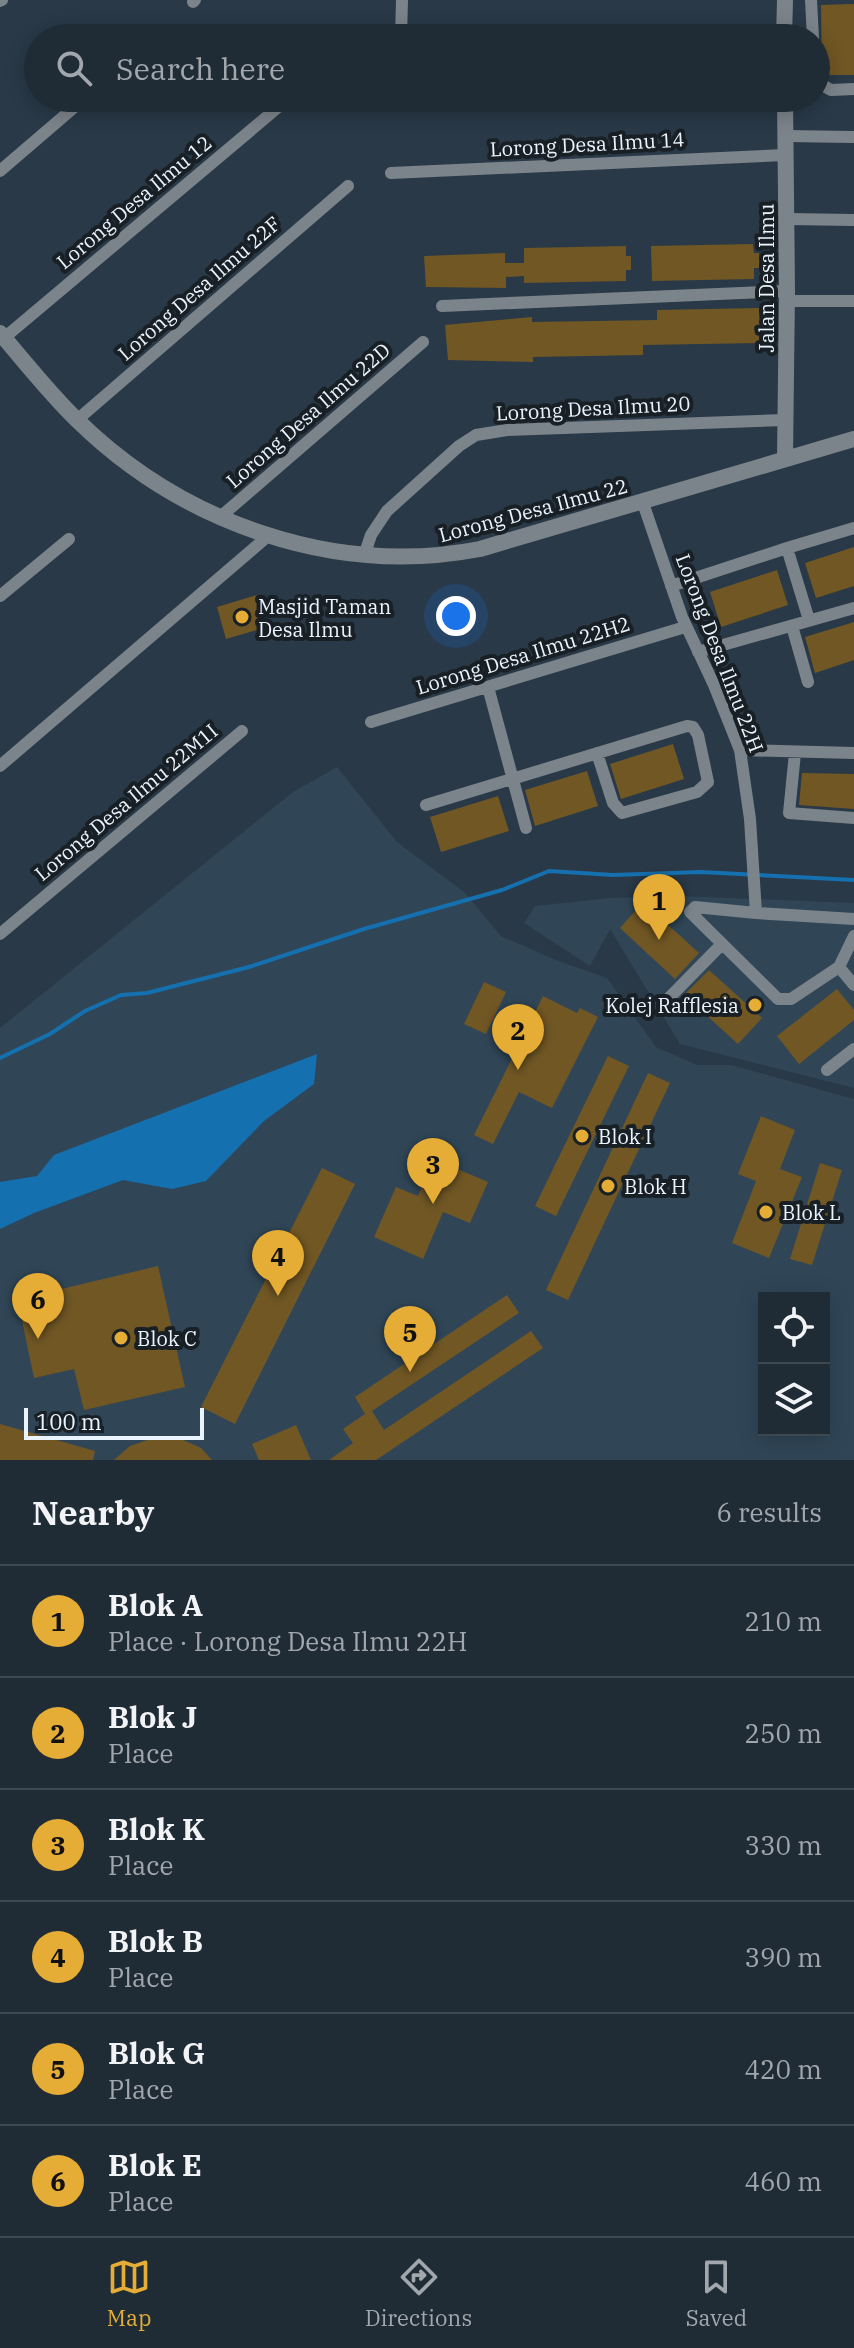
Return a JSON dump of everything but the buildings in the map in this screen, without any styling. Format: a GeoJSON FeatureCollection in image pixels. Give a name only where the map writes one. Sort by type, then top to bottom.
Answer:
{"type":"FeatureCollection","features":[{"type":"Feature","properties":{"kind":"street"},"geometry":{"type":"LineString","coordinates":[[401,24],[402,0]]}},
{"type":"Feature","properties":{"kind":"street"},"geometry":{"type":"LineString","coordinates":[[784,24],[785,0]]}},
{"type":"Feature","properties":{"kind":"street"},"geometry":{"type":"LineString","coordinates":[[811,0],[812,24]]}},
{"type":"Feature","properties":{"kind":"street"},"geometry":{"type":"LineString","coordinates":[[830,89],[854,89]]}},
{"type":"Feature","properties":{"kind":"street"},"geometry":{"type":"LineString","coordinates":[[0,171],[69,112]]}},
{"type":"Feature","properties":{"kind":"street","name":"Lorong Desa Ilmu 12"},"geometry":{"type":"LineString","coordinates":[[2,335],[272,112]]}},
{"type":"Feature","properties":{"kind":"street","name":"Jalan Desa Ilmu"},"geometry":{"type":"LineString","coordinates":[[785,112],[785,458]]}},
{"type":"Feature","properties":{"kind":"street"},"geometry":{"type":"LineString","coordinates":[[785,136],[854,137]]}},
{"type":"Feature","properties":{"kind":"street","name":"Lorong Desa Ilmu 14"},"geometry":{"type":"LineString","coordinates":[[391,173],[785,155]]}},
{"type":"Feature","properties":{"kind":"street","name":"Lorong Desa Ilmu 22F"},"geometry":{"type":"LineString","coordinates":[[77,420],[348,186]]}},
{"type":"Feature","properties":{"kind":"street"},"geometry":{"type":"LineString","coordinates":[[787,219],[854,220]]}},
{"type":"Feature","properties":{"kind":"street"},"geometry":{"type":"LineString","coordinates":[[442,306],[787,296],[854,301]]}},
{"type":"Feature","properties":{"kind":"street","name":"Lorong Desa Ilmu 22"},"geometry":{"type":"LineString","coordinates":[[2,335],[77,420],[156,483],[219,518],[268,536],[364,556],[420,558],[506,542],[854,439]]}},
{"type":"Feature","properties":{"kind":"street","name":"Lorong Desa Ilmu 22D"},"geometry":{"type":"LineString","coordinates":[[219,518],[423,342]]}},
{"type":"Feature","properties":{"kind":"street","name":"Lorong Desa Ilmu 20"},"geometry":{"type":"LineString","coordinates":[[364,556],[371,535],[387,511],[459,446],[476,435],[507,430],[785,420]]}},
{"type":"Feature","properties":{"kind":"street","name":"Lorong Desa Ilmu 22H"},"geometry":{"type":"LineString","coordinates":[[643,503],[685,627],[718,694],[740,750],[752,841],[756,913]]}},
{"type":"Feature","properties":{"kind":"street"},"geometry":{"type":"LineString","coordinates":[[671,586],[854,528]]}},
{"type":"Feature","properties":{"kind":"street"},"geometry":{"type":"LineString","coordinates":[[0,766],[268,536]]}},
{"type":"Feature","properties":{"kind":"street"},"geometry":{"type":"LineString","coordinates":[[0,596],[69,539]]}},
{"type":"Feature","properties":{"kind":"street"},"geometry":{"type":"LineString","coordinates":[[787,548],[809,620]]}},
{"type":"Feature","properties":{"kind":"street"},"geometry":{"type":"LineString","coordinates":[[698,652],[854,608]]}},
{"type":"Feature","properties":{"kind":"street"},"geometry":{"type":"LineString","coordinates":[[792,626],[808,682]]}},
{"type":"Feature","properties":{"kind":"street","name":"Lorong Desa Ilmu 22H2"},"geometry":{"type":"LineString","coordinates":[[371,722],[685,627]]}},
{"type":"Feature","properties":{"kind":"street"},"geometry":{"type":"LineString","coordinates":[[488,687],[526,828]]}},
{"type":"Feature","properties":{"kind":"street"},"geometry":{"type":"LineString","coordinates":[[426,805],[512,778],[597,753],[689,726],[698,735],[708,782],[697,792],[622,813],[613,803],[597,753]]}},
{"type":"Feature","properties":{"kind":"street","name":"Lorong Desa Ilmu 22M1I"},"geometry":{"type":"LineString","coordinates":[[0,934],[242,731]]}},
{"type":"Feature","properties":{"kind":"street"},"geometry":{"type":"LineString","coordinates":[[740,750],[854,753]]}},
{"type":"Feature","properties":{"kind":"street"},"geometry":{"type":"LineString","coordinates":[[795,753],[789,813],[854,818]]}},
{"type":"Feature","properties":{"kind":"street"},"geometry":{"type":"LineString","coordinates":[[854,919],[693,907],[690,914],[775,997],[783,1000],[791,999],[839,967],[854,936]]}},
{"type":"Feature","properties":{"kind":"street"},"geometry":{"type":"LineString","coordinates":[[667,1000],[721,945]]}},
{"type":"Feature","properties":{"kind":"street"},"geometry":{"type":"LineString","coordinates":[[839,967],[854,985]]}},
{"type":"Feature","properties":{"kind":"street"},"geometry":{"type":"LineString","coordinates":[[827,1070],[854,1049]]}},
{"type":"Feature","properties":{"kind":"shaded area"},"geometry":{"type":"Polygon","coordinates":[[[337,767],[397,842],[464,892],[501,936],[607,978],[656,1047],[697,1065],[731,1065],[854,1099],[854,1460],[0,1460],[0,1028],[293,792],[337,767]]]}},
{"type":"Feature","properties":{"kind":"shaded area","name":"Kolej Rafflesia"},"geometry":{"type":"Polygon","coordinates":[[[680,896],[854,903],[854,1088],[680,1044],[610,929],[590,966],[524,923],[535,906],[610,898],[680,896]]]}},
{"type":"Feature","properties":{"kind":"water"},"geometry":{"type":"Polygon","coordinates":[[[317,1054],[314,1084],[264,1121],[206,1181],[172,1189],[123,1180],[0,1229],[0,1182],[37,1176],[54,1155],[317,1054]]]}},
{"type":"Feature","properties":{"kind":"waterway"},"geometry":{"type":"LineString","coordinates":[[0,1058],[50,1034],[85,1011],[121,995],[147,993],[249,967],[364,929],[502,890],[549,871],[613,875],[701,872],[854,880]]}},
{"type":"Feature","properties":{"kind":"place","name":"Masjid Taman Desa Ilmu"},"geometry":{"type":"Point","coordinates":[242,617]}},
{"type":"Feature","properties":{"kind":"place","name":"Blok A"},"geometry":{"type":"Point","coordinates":[659,940]}},
{"type":"Feature","properties":{"kind":"place","name":"Kolej Rafflesia"},"geometry":{"type":"Point","coordinates":[755,1005]}},
{"type":"Feature","properties":{"kind":"place","name":"Blok J"},"geometry":{"type":"Point","coordinates":[518,1070]}},
{"type":"Feature","properties":{"kind":"place","name":"Blok I"},"geometry":{"type":"Point","coordinates":[582,1136]}},
{"type":"Feature","properties":{"kind":"place","name":"Blok H"},"geometry":{"type":"Point","coordinates":[608,1186]}},
{"type":"Feature","properties":{"kind":"place","name":"Blok K"},"geometry":{"type":"Point","coordinates":[433,1204]}},
{"type":"Feature","properties":{"kind":"place","name":"Blok L"},"geometry":{"type":"Point","coordinates":[766,1212]}},
{"type":"Feature","properties":{"kind":"place","name":"Blok B"},"geometry":{"type":"Point","coordinates":[278,1296]}},
{"type":"Feature","properties":{"kind":"place","name":"Blok C"},"geometry":{"type":"Point","coordinates":[121,1338]}},
{"type":"Feature","properties":{"kind":"place","name":"Blok E"},"geometry":{"type":"Point","coordinates":[38,1339]}},
{"type":"Feature","properties":{"kind":"place","name":"Blok G"},"geometry":{"type":"Point","coordinates":[410,1372]}}]}
